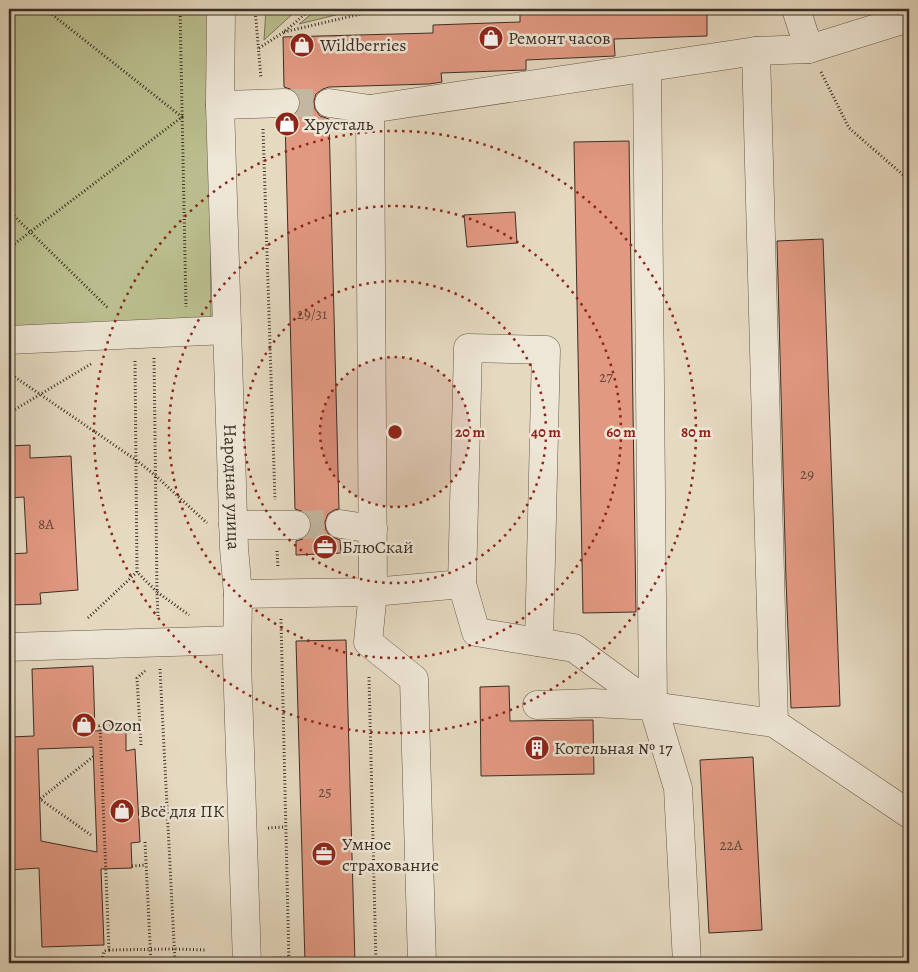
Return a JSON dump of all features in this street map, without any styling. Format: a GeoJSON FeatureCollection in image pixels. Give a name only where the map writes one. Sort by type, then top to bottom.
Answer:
{"type":"FeatureCollection","features":[{"type":"Feature","properties":{"kind":"street","name":"Народная улица"},"geometry":{"type":"LineString","coordinates":[[222,9],[220,105],[227,330],[221,526],[238,594],[231,640],[247,963]]}},
{"type":"Feature","properties":{"kind":"street"},"geometry":{"type":"LineString","coordinates":[[796,9],[809,49]]}},
{"type":"Feature","properties":{"kind":"street"},"geometry":{"type":"LineString","coordinates":[[329,103],[370,109],[756,51],[809,49],[909,18]]}},
{"type":"Feature","properties":{"kind":"street"},"geometry":{"type":"LineString","coordinates":[[756,51],[774,723]]}},
{"type":"Feature","properties":{"kind":"street"},"geometry":{"type":"LineString","coordinates":[[647,68],[653,706],[678,788],[687,963]]}},
{"type":"Feature","properties":{"kind":"street"},"geometry":{"type":"LineString","coordinates":[[220,105],[274,104]]}},
{"type":"Feature","properties":{"kind":"street"},"geometry":{"type":"LineString","coordinates":[[370,109],[373,592],[368,642],[414,679],[422,963]]}},
{"type":"Feature","properties":{"kind":"street"},"geometry":{"type":"LineString","coordinates":[[9,340],[227,330]]}},
{"type":"Feature","properties":{"kind":"street"},"geometry":{"type":"LineString","coordinates":[[539,642],[546,350],[468,348],[462,584],[476,632],[574,648],[653,706]]}},
{"type":"Feature","properties":{"kind":"street"},"geometry":{"type":"LineString","coordinates":[[340,524],[373,529]]}},
{"type":"Feature","properties":{"kind":"street"},"geometry":{"type":"LineString","coordinates":[[221,526],[285,525]]}},
{"type":"Feature","properties":{"kind":"street"},"geometry":{"type":"LineString","coordinates":[[238,594],[373,592],[462,584]]}},
{"type":"Feature","properties":{"kind":"street"},"geometry":{"type":"LineString","coordinates":[[9,647],[159,651],[231,640]]}},
{"type":"Feature","properties":{"kind":"street"},"geometry":{"type":"LineString","coordinates":[[537,705],[653,706],[774,723],[909,814]]}},
{"type":"Feature","properties":{"kind":"path"},"geometry":{"type":"LineString","coordinates":[[45,9],[182,117]]}},
{"type":"Feature","properties":{"kind":"path"},"geometry":{"type":"LineString","coordinates":[[180,9],[186,308]]}},
{"type":"Feature","properties":{"kind":"path"},"geometry":{"type":"LineString","coordinates":[[255,9],[258,48],[274,104],[285,525],[280,593],[289,963]]}},
{"type":"Feature","properties":{"kind":"path"},"geometry":{"type":"LineString","coordinates":[[258,48],[284,32],[311,9]]}},
{"type":"Feature","properties":{"kind":"path"},"geometry":{"type":"LineString","coordinates":[[284,32],[365,11],[382,9]]}},
{"type":"Feature","properties":{"kind":"path"},"geometry":{"type":"LineString","coordinates":[[809,49],[849,128],[909,180]]}},
{"type":"Feature","properties":{"kind":"path"},"geometry":{"type":"LineString","coordinates":[[9,248],[182,117]]}},
{"type":"Feature","properties":{"kind":"path"},"geometry":{"type":"LineString","coordinates":[[9,212],[144,334],[156,476],[159,651],[174,963]]}},
{"type":"Feature","properties":{"kind":"path"},"geometry":{"type":"LineString","coordinates":[[144,334],[136,460],[137,572],[157,592],[231,640]]}},
{"type":"Feature","properties":{"kind":"path"},"geometry":{"type":"LineString","coordinates":[[9,413],[96,362]]}},
{"type":"Feature","properties":{"kind":"path"},"geometry":{"type":"LineString","coordinates":[[9,373],[136,460],[221,526]]}},
{"type":"Feature","properties":{"kind":"path"},"geometry":{"type":"LineString","coordinates":[[86,619],[137,572]]}},
{"type":"Feature","properties":{"kind":"path"},"geometry":{"type":"LineString","coordinates":[[368,642],[376,963]]}},
{"type":"Feature","properties":{"kind":"path"},"geometry":{"type":"LineString","coordinates":[[141,746],[137,678],[159,651]]}},
{"type":"Feature","properties":{"kind":"path"},"geometry":{"type":"LineString","coordinates":[[95,726],[140,722]]}},
{"type":"Feature","properties":{"kind":"path"},"geometry":{"type":"LineString","coordinates":[[100,726],[109,950]]}},
{"type":"Feature","properties":{"kind":"path"},"geometry":{"type":"LineString","coordinates":[[126,732],[140,731]]}},
{"type":"Feature","properties":{"kind":"path"},"geometry":{"type":"LineString","coordinates":[[91,836],[40,799],[94,756]]}},
{"type":"Feature","properties":{"kind":"path"},"geometry":{"type":"LineString","coordinates":[[145,842],[151,963]]}},
{"type":"Feature","properties":{"kind":"path"},"geometry":{"type":"LineString","coordinates":[[132,866],[146,865]]}},
{"type":"Feature","properties":{"kind":"path"},"geometry":{"type":"LineString","coordinates":[[101,963],[104,951],[109,950],[207,950]]}},
{"type":"Feature","properties":{"kind":"green space"},"geometry":{"type":"Polygon","coordinates":[[[9,9],[209,9],[211,324],[9,333],[9,9]]]}},
{"type":"Feature","properties":{"kind":"green space"},"geometry":{"type":"Polygon","coordinates":[[[266,9],[298,9],[264,40],[266,9]]]}},
{"type":"Feature","properties":{"kind":"green space"},"geometry":{"type":"Polygon","coordinates":[[[318,9],[360,9],[299,24],[318,9]]]}},
{"type":"Feature","properties":{"kind":"building"},"geometry":{"type":"Polygon","coordinates":[[[606,9],[707,9],[707,36],[614,39],[615,56],[526,60],[526,70],[441,73],[442,82],[329,87],[316,94],[314,101],[315,109],[320,116],[329,119],[339,509],[328,514],[325,522],[326,530],[330,536],[340,540],[341,553],[296,555],[296,541],[303,539],[309,533],[312,525],[310,518],[304,512],[295,509],[285,119],[293,116],[298,111],[301,102],[293,90],[284,87],[283,37],[433,33],[433,25],[520,22],[520,12],[606,9]]]}},
{"type":"Feature","properties":{"kind":"building"},"geometry":{"type":"Polygon","coordinates":[[[629,141],[636,612],[583,613],[574,142],[629,141]]]}},
{"type":"Feature","properties":{"kind":"building"},"geometry":{"type":"Polygon","coordinates":[[[515,212],[517,243],[467,247],[464,215],[515,212]]]}},
{"type":"Feature","properties":{"kind":"building"},"geometry":{"type":"Polygon","coordinates":[[[823,239],[840,706],[791,708],[777,241],[823,239]]]}},
{"type":"Feature","properties":{"kind":"building"},"geometry":{"type":"Polygon","coordinates":[[[30,445],[30,458],[71,456],[78,590],[40,593],[41,604],[9,605],[9,554],[27,553],[24,497],[9,498],[9,446],[30,445]]]}},
{"type":"Feature","properties":{"kind":"building"},"geometry":{"type":"Polygon","coordinates":[[[346,640],[355,963],[305,963],[296,641],[346,640]]]}},
{"type":"Feature","properties":{"kind":"building"},"geometry":{"type":"Polygon","coordinates":[[[93,666],[95,731],[126,729],[126,751],[135,749],[140,842],[131,843],[132,868],[101,869],[104,945],[42,947],[39,868],[9,870],[9,737],[34,736],[32,669],[93,666]],[[93,747],[38,749],[41,841],[97,852],[93,747]]]}},
{"type":"Feature","properties":{"kind":"building","name":"Котельная № 17"},"geometry":{"type":"Polygon","coordinates":[[[509,686],[510,721],[593,720],[594,774],[481,776],[480,687],[509,686]]]}},
{"type":"Feature","properties":{"kind":"building"},"geometry":{"type":"Polygon","coordinates":[[[753,757],[762,930],[709,933],[700,760],[753,757]]]}},
{"type":"Feature","properties":{"kind":"tunnel"},"geometry":{"type":"LineString","coordinates":[[285,103],[329,103]]}},
{"type":"Feature","properties":{"kind":"tunnel"},"geometry":{"type":"LineString","coordinates":[[296,525],[340,524]]}},
{"type":"Feature","properties":{"kind":"place","name":"Ремонт часов"},"geometry":{"type":"Point","coordinates":[491,38]}},
{"type":"Feature","properties":{"kind":"place","name":"Wildberries"},"geometry":{"type":"Point","coordinates":[302,45]}},
{"type":"Feature","properties":{"kind":"place","name":"Хрусталь"},"geometry":{"type":"Point","coordinates":[287,124]}},
{"type":"Feature","properties":{"kind":"place","name":"БлюСкай"},"geometry":{"type":"Point","coordinates":[325,547]}},
{"type":"Feature","properties":{"kind":"place","name":"Ozon"},"geometry":{"type":"Point","coordinates":[84,725]}},
{"type":"Feature","properties":{"kind":"place","name":"Котельная № 17"},"geometry":{"type":"Point","coordinates":[537,748]}},
{"type":"Feature","properties":{"kind":"place","name":"Всё для ПК"},"geometry":{"type":"Point","coordinates":[122,811]}},
{"type":"Feature","properties":{"kind":"place","name":"Умное страхование"},"geometry":{"type":"Point","coordinates":[324,854]}}]}
